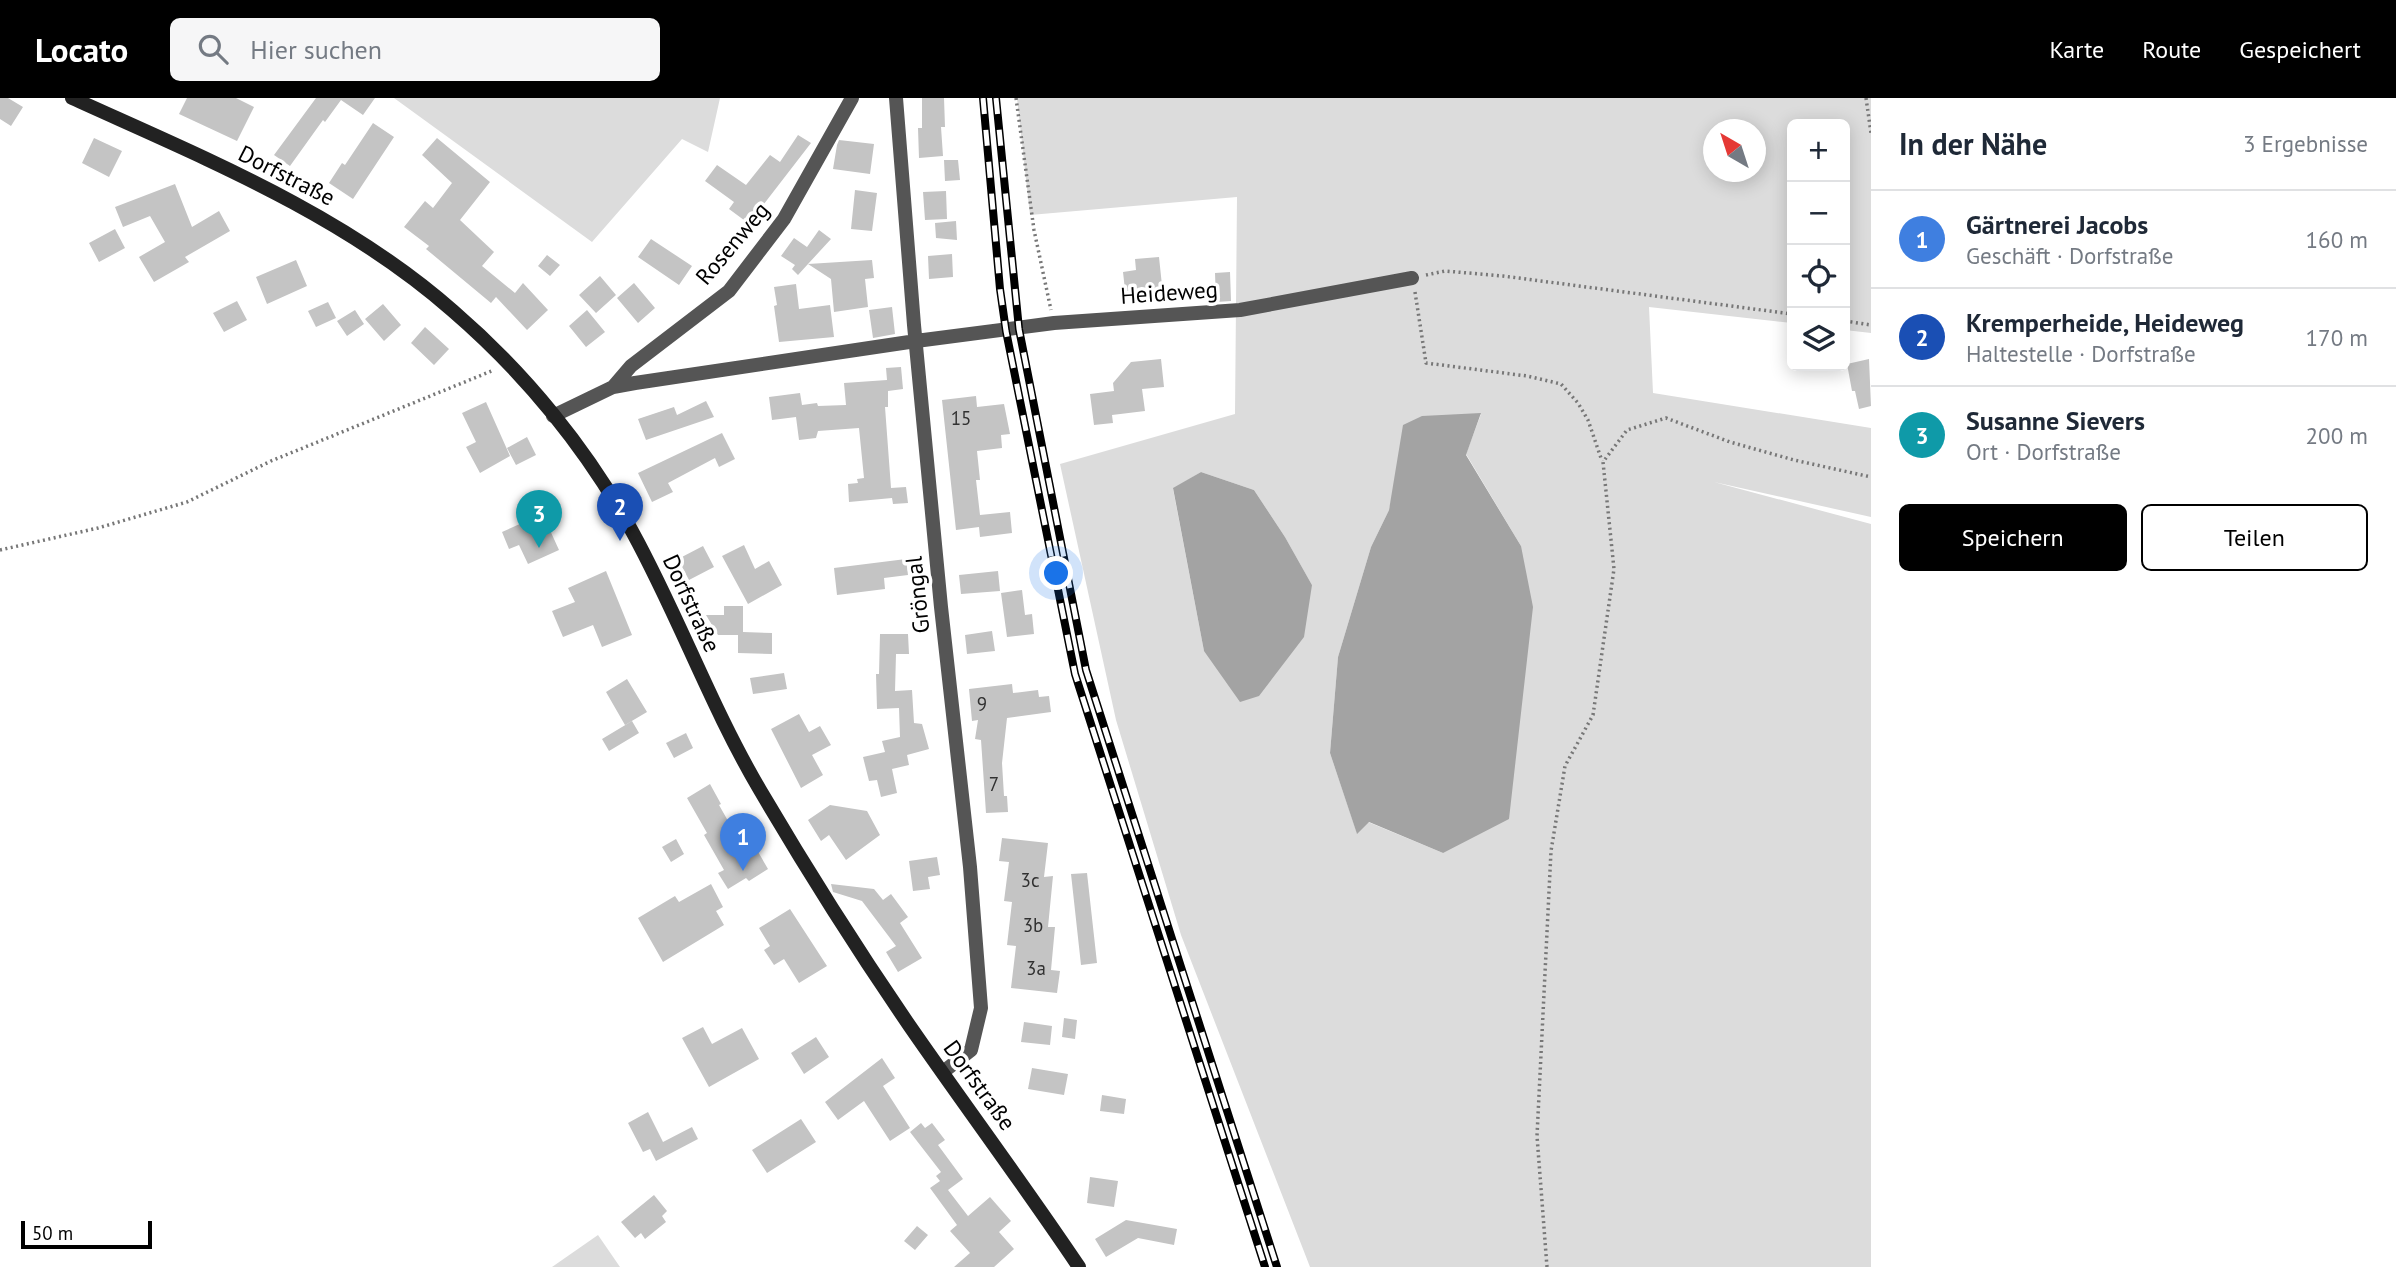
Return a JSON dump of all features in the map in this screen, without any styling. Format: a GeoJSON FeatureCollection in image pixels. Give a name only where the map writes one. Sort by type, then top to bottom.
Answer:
{"type":"FeatureCollection","features":[{"type":"Feature","properties":{"kind":"main road","name":"Dorfstraße"},"geometry":{"type":"LineString","coordinates":[[72,98],[224,167],[342,229],[451,309],[509,363],[553,415],[597,474],[633,533],[721,718],[757,786],[819,886],[908,1023],[1079,1267]]}},
{"type":"Feature","properties":{"kind":"street","name":"Rosenweg"},"geometry":{"type":"LineString","coordinates":[[613,387],[631,366],[729,291],[784,219],[852,98]]}},
{"type":"Feature","properties":{"kind":"street","name":"Gröngal"},"geometry":{"type":"LineString","coordinates":[[896,98],[916,341],[941,607],[970,867],[981,1008],[971,1050],[943,1072]]}},
{"type":"Feature","properties":{"kind":"street","name":"Heideweg"},"geometry":{"type":"LineString","coordinates":[[553,415],[613,387],[1054,323],[1240,310],[1412,278]]}},
{"type":"Feature","properties":{"kind":"path"},"geometry":{"type":"LineString","coordinates":[[1016,98],[1034,230],[1054,323]]}},
{"type":"Feature","properties":{"kind":"path"},"geometry":{"type":"LineString","coordinates":[[1866,98],[1871,133]]}},
{"type":"Feature","properties":{"kind":"path"},"geometry":{"type":"LineString","coordinates":[[1547,1267],[1537,1136],[1551,850],[1565,766],[1593,715],[1614,569],[1603,462],[1588,420],[1578,403],[1561,384],[1527,376],[1426,363],[1412,278],[1445,271],[1503,276],[1787,313]]}},
{"type":"Feature","properties":{"kind":"path"},"geometry":{"type":"LineString","coordinates":[[1850,322],[1871,325]]}},
{"type":"Feature","properties":{"kind":"path"},"geometry":{"type":"LineString","coordinates":[[0,550],[98,528],[187,502],[271,461],[509,363]]}},
{"type":"Feature","properties":{"kind":"path"},"geometry":{"type":"LineString","coordinates":[[1603,462],[1627,430],[1666,418],[1730,442],[1871,477]]}},
{"type":"Feature","properties":{"kind":"shaded area"},"geometry":{"type":"Polygon","coordinates":[[[394,98],[720,98],[708,152],[682,139],[592,242],[394,98]]]}},
{"type":"Feature","properties":{"kind":"shaded area"},"geometry":{"type":"Polygon","coordinates":[[[1017,98],[1871,98],[1871,333],[1850,331],[1850,119],[1787,119],[1787,322],[1649,307],[1653,393],[1871,428],[1871,517],[1714,482],[1871,524],[1871,1267],[1310,1267],[1181,935],[1116,720],[1060,464],[1235,414],[1237,197],[1030,215],[1017,98]],[[1481,414],[1395,484],[1389,510],[1371,547],[1338,657],[1330,753],[1357,833],[1368,822],[1443,853],[1521,546],[1466,454],[1481,414]],[[1201,472],[1173,489],[1204,651],[1312,585],[1254,490],[1201,472]]]}},
{"type":"Feature","properties":{"kind":"shaded area"},"geometry":{"type":"Polygon","coordinates":[[[1481,413],[1466,455],[1521,546],[1533,607],[1509,819],[1443,853],[1369,822],[1357,834],[1330,753],[1338,657],[1371,547],[1389,510],[1403,425],[1422,416],[1481,413]]]}},
{"type":"Feature","properties":{"kind":"shaded area"},"geometry":{"type":"Polygon","coordinates":[[[1201,472],[1254,490],[1312,585],[1304,637],[1259,696],[1240,702],[1204,651],[1173,488],[1201,472]]]}},
{"type":"Feature","properties":{"kind":"shaded area"},"geometry":{"type":"Polygon","coordinates":[[[598,1235],[620,1267],[552,1267],[598,1235]]]}},
{"type":"Feature","properties":{"kind":"building"},"geometry":{"type":"Polygon","coordinates":[[[0,98],[8,98],[23,107],[11,126],[0,119],[0,98]]]}},
{"type":"Feature","properties":{"kind":"building"},"geometry":{"type":"Polygon","coordinates":[[[187,98],[236,98],[254,107],[237,141],[179,114],[187,98]]]}},
{"type":"Feature","properties":{"kind":"building"},"geometry":{"type":"Polygon","coordinates":[[[316,98],[375,98],[363,115],[341,100],[290,166],[274,155],[316,98]]]}},
{"type":"Feature","properties":{"kind":"building"},"geometry":{"type":"Polygon","coordinates":[[[922,98],[944,98],[945,127],[941,127],[943,156],[919,158],[918,128],[922,128],[922,98]]]}},
{"type":"Feature","properties":{"kind":"building"},"geometry":{"type":"Polygon","coordinates":[[[373,123],[394,137],[353,199],[329,183],[342,163],[345,165],[373,123]]]}},
{"type":"Feature","properties":{"kind":"building"},"geometry":{"type":"Polygon","coordinates":[[[798,135],[811,143],[760,209],[763,211],[752,226],[729,209],[734,202],[705,181],[717,165],[746,185],[770,155],[780,162],[798,135]]]}},
{"type":"Feature","properties":{"kind":"building"},"geometry":{"type":"Polygon","coordinates":[[[94,138],[122,151],[109,177],[82,163],[94,138]]]}},
{"type":"Feature","properties":{"kind":"building"},"geometry":{"type":"Polygon","coordinates":[[[437,138],[490,182],[460,220],[494,252],[482,266],[515,293],[523,283],[548,310],[527,330],[496,297],[491,303],[426,249],[429,246],[404,227],[425,201],[433,208],[452,183],[422,155],[437,138]]]}},
{"type":"Feature","properties":{"kind":"building"},"geometry":{"type":"Polygon","coordinates":[[[839,140],[874,144],[870,174],[833,169],[839,140]]]}},
{"type":"Feature","properties":{"kind":"building"},"geometry":{"type":"Polygon","coordinates":[[[944,160],[958,160],[960,180],[945,181],[944,160]]]}},
{"type":"Feature","properties":{"kind":"building"},"geometry":{"type":"Polygon","coordinates":[[[175,184],[192,227],[219,211],[230,231],[185,257],[189,262],[154,282],[139,257],[165,242],[150,216],[123,227],[115,207],[175,184]]]}},
{"type":"Feature","properties":{"kind":"building"},"geometry":{"type":"Polygon","coordinates":[[[855,190],[877,193],[872,231],[851,229],[855,190]]]}},
{"type":"Feature","properties":{"kind":"building"},"geometry":{"type":"Polygon","coordinates":[[[946,191],[947,219],[925,220],[923,192],[946,191]]]}},
{"type":"Feature","properties":{"kind":"building"},"geometry":{"type":"Polygon","coordinates":[[[956,221],[957,240],[936,238],[935,223],[956,221]]]}},
{"type":"Feature","properties":{"kind":"building"},"geometry":{"type":"Polygon","coordinates":[[[115,229],[125,248],[99,262],[89,243],[115,229]]]}},
{"type":"Feature","properties":{"kind":"building"},"geometry":{"type":"Polygon","coordinates":[[[819,230],[831,239],[798,275],[792,269],[795,265],[781,256],[794,238],[807,247],[819,230]]]}},
{"type":"Feature","properties":{"kind":"building"},"geometry":{"type":"Polygon","coordinates":[[[651,239],[692,266],[679,285],[638,257],[651,239]]]}},
{"type":"Feature","properties":{"kind":"building"},"geometry":{"type":"Polygon","coordinates":[[[952,254],[953,277],[929,279],[928,256],[952,254]]]}},
{"type":"Feature","properties":{"kind":"building"},"geometry":{"type":"Polygon","coordinates":[[[547,255],[560,265],[550,276],[538,266],[547,255]]]}},
{"type":"Feature","properties":{"kind":"building"},"geometry":{"type":"Polygon","coordinates":[[[1159,257],[1163,295],[1126,299],[1123,272],[1136,270],[1135,259],[1159,257]]]}},
{"type":"Feature","properties":{"kind":"building"},"geometry":{"type":"Polygon","coordinates":[[[296,260],[307,286],[267,304],[256,277],[296,260]]]}},
{"type":"Feature","properties":{"kind":"building"},"geometry":{"type":"Polygon","coordinates":[[[872,260],[874,278],[865,279],[868,307],[834,312],[831,279],[808,264],[872,260]]]}},
{"type":"Feature","properties":{"kind":"building"},"geometry":{"type":"Polygon","coordinates":[[[1230,272],[1231,301],[1216,302],[1215,273],[1230,272]]]}},
{"type":"Feature","properties":{"kind":"building"},"geometry":{"type":"Polygon","coordinates":[[[600,276],[616,295],[596,313],[579,295],[600,276]]]}},
{"type":"Feature","properties":{"kind":"building"},"geometry":{"type":"Polygon","coordinates":[[[634,283],[655,308],[638,323],[617,298],[634,283]]]}},
{"type":"Feature","properties":{"kind":"building"},"geometry":{"type":"Polygon","coordinates":[[[796,284],[799,309],[830,305],[834,337],[779,342],[774,287],[796,284]]]}},
{"type":"Feature","properties":{"kind":"building"},"geometry":{"type":"Polygon","coordinates":[[[237,301],[247,320],[224,332],[213,313],[237,301]]]}},
{"type":"Feature","properties":{"kind":"building"},"geometry":{"type":"Polygon","coordinates":[[[328,302],[336,318],[316,327],[308,311],[328,302]]]}},
{"type":"Feature","properties":{"kind":"building"},"geometry":{"type":"Polygon","coordinates":[[[383,304],[401,325],[384,341],[365,319],[383,304]]]}},
{"type":"Feature","properties":{"kind":"building"},"geometry":{"type":"Polygon","coordinates":[[[892,307],[895,334],[873,338],[869,310],[892,307]]]}},
{"type":"Feature","properties":{"kind":"building"},"geometry":{"type":"Polygon","coordinates":[[[355,310],[364,324],[347,336],[337,321],[355,310]]]}},
{"type":"Feature","properties":{"kind":"building"},"geometry":{"type":"Polygon","coordinates":[[[587,310],[605,332],[586,347],[569,326],[587,310]]]}},
{"type":"Feature","properties":{"kind":"building"},"geometry":{"type":"Polygon","coordinates":[[[425,327],[449,349],[434,365],[411,343],[425,327]]]}},
{"type":"Feature","properties":{"kind":"building"},"geometry":{"type":"Polygon","coordinates":[[[1161,359],[1164,387],[1142,389],[1145,411],[1112,415],[1113,423],[1094,425],[1090,394],[1114,391],[1113,383],[1131,362],[1161,359]]]}},
{"type":"Feature","properties":{"kind":"building"},"geometry":{"type":"Polygon","coordinates":[[[1869,359],[1871,406],[1859,409],[1855,391],[1852,391],[1848,371],[1850,363],[1869,359]]]}},
{"type":"Feature","properties":{"kind":"building"},"geometry":{"type":"Polygon","coordinates":[[[901,367],[903,389],[888,391],[888,407],[885,407],[891,488],[906,487],[908,503],[893,504],[892,498],[849,502],[848,484],[858,483],[857,479],[864,478],[859,428],[818,431],[816,438],[799,440],[796,417],[772,420],[769,397],[800,393],[802,405],[846,405],[844,383],[887,380],[886,368],[901,367]]]}},
{"type":"Feature","properties":{"kind":"building"},"geometry":{"type":"Polygon","coordinates":[[[976,396],[977,407],[1004,404],[1010,434],[1001,435],[1002,448],[977,451],[980,480],[976,480],[980,515],[1010,512],[1012,533],[980,537],[979,527],[956,530],[942,400],[976,396]]]}},
{"type":"Feature","properties":{"kind":"building"},"geometry":{"type":"Polygon","coordinates":[[[706,401],[714,417],[646,440],[638,419],[674,407],[677,415],[706,401]]]}},
{"type":"Feature","properties":{"kind":"building"},"geometry":{"type":"Polygon","coordinates":[[[486,402],[510,456],[480,473],[466,447],[476,442],[462,413],[486,402]]]}},
{"type":"Feature","properties":{"kind":"building"},"geometry":{"type":"Polygon","coordinates":[[[722,433],[735,459],[719,467],[715,458],[668,483],[673,492],[652,502],[638,473],[722,433]]]}},
{"type":"Feature","properties":{"kind":"building"},"geometry":{"type":"Polygon","coordinates":[[[527,437],[536,455],[516,465],[507,448],[527,437]]]}},
{"type":"Feature","properties":{"kind":"building"},"geometry":{"type":"Polygon","coordinates":[[[531,519],[537,533],[549,528],[559,550],[528,564],[519,545],[509,549],[502,532],[531,519]]]}},
{"type":"Feature","properties":{"kind":"building"},"geometry":{"type":"Polygon","coordinates":[[[744,545],[755,569],[769,561],[782,585],[748,604],[722,556],[744,545]]]}},
{"type":"Feature","properties":{"kind":"building"},"geometry":{"type":"Polygon","coordinates":[[[703,546],[714,567],[689,580],[678,559],[703,546]]]}},
{"type":"Feature","properties":{"kind":"building"},"geometry":{"type":"Polygon","coordinates":[[[906,559],[908,575],[884,578],[885,589],[837,595],[834,568],[906,559]]]}},
{"type":"Feature","properties":{"kind":"building"},"geometry":{"type":"Polygon","coordinates":[[[606,571],[632,635],[602,647],[593,625],[563,637],[552,611],[575,602],[568,588],[606,571]]]}},
{"type":"Feature","properties":{"kind":"building"},"geometry":{"type":"Polygon","coordinates":[[[998,571],[1000,591],[961,594],[959,575],[998,571]]]}},
{"type":"Feature","properties":{"kind":"building"},"geometry":{"type":"Polygon","coordinates":[[[1022,590],[1025,615],[1032,614],[1034,634],[1007,637],[1001,593],[1022,590]]]}},
{"type":"Feature","properties":{"kind":"building"},"geometry":{"type":"Polygon","coordinates":[[[724,606],[743,606],[743,632],[772,633],[772,654],[738,653],[738,635],[718,635],[706,615],[724,615],[724,606]]]}},
{"type":"Feature","properties":{"kind":"building"},"geometry":{"type":"Polygon","coordinates":[[[992,631],[995,651],[967,654],[965,635],[992,631]]]}},
{"type":"Feature","properties":{"kind":"building"},"geometry":{"type":"Polygon","coordinates":[[[880,634],[908,634],[909,654],[896,654],[895,691],[912,690],[914,723],[922,724],[929,749],[907,755],[909,765],[892,769],[897,793],[881,797],[877,780],[869,781],[863,757],[885,752],[882,741],[900,737],[899,708],[877,709],[876,674],[879,674],[880,634]]]}},
{"type":"Feature","properties":{"kind":"building"},"geometry":{"type":"Polygon","coordinates":[[[784,673],[787,689],[753,694],[750,678],[784,673]]]}},
{"type":"Feature","properties":{"kind":"building"},"geometry":{"type":"Polygon","coordinates":[[[627,679],[647,712],[625,725],[606,692],[627,679]]]}},
{"type":"Feature","properties":{"kind":"building"},"geometry":{"type":"Polygon","coordinates":[[[1012,684],[1013,693],[1038,690],[1039,697],[1049,696],[1051,712],[1007,718],[1002,763],[1008,812],[986,813],[981,740],[975,739],[978,720],[972,721],[969,689],[1012,684]]]}},
{"type":"Feature","properties":{"kind":"building"},"geometry":{"type":"Polygon","coordinates":[[[799,714],[809,732],[820,726],[831,745],[812,755],[823,775],[801,788],[771,729],[799,714]]]}},
{"type":"Feature","properties":{"kind":"building"},"geometry":{"type":"Polygon","coordinates":[[[632,721],[639,733],[609,751],[602,739],[632,721]]]}},
{"type":"Feature","properties":{"kind":"building"},"geometry":{"type":"Polygon","coordinates":[[[686,733],[693,748],[674,758],[666,743],[686,733]]]}},
{"type":"Feature","properties":{"kind":"building"},"geometry":{"type":"Polygon","coordinates":[[[710,784],[748,856],[757,850],[768,869],[749,881],[746,878],[728,889],[718,873],[724,870],[687,798],[710,784]]]}},
{"type":"Feature","properties":{"kind":"building"},"geometry":{"type":"Polygon","coordinates":[[[830,805],[867,811],[880,835],[846,860],[829,835],[821,841],[808,820],[830,805]]]}},
{"type":"Feature","properties":{"kind":"building"},"geometry":{"type":"Polygon","coordinates":[[[1002,838],[1048,843],[1044,877],[1053,876],[1048,927],[1055,927],[1051,970],[1060,971],[1057,993],[1011,988],[1016,946],[1007,945],[1012,902],[1004,901],[1009,862],[999,861],[1002,838]]]}},
{"type":"Feature","properties":{"kind":"building"},"geometry":{"type":"Polygon","coordinates":[[[676,839],[684,854],[671,862],[662,847],[676,839]]]}},
{"type":"Feature","properties":{"kind":"building"},"geometry":{"type":"Polygon","coordinates":[[[937,857],[940,875],[928,877],[930,889],[913,891],[909,861],[937,857]]]}},
{"type":"Feature","properties":{"kind":"building"},"geometry":{"type":"Polygon","coordinates":[[[1087,873],[1097,963],[1081,965],[1071,874],[1087,873]]]}},
{"type":"Feature","properties":{"kind":"building"},"geometry":{"type":"Polygon","coordinates":[[[711,884],[723,907],[716,911],[724,925],[663,962],[638,918],[675,896],[679,902],[711,884]]]}},
{"type":"Feature","properties":{"kind":"building"},"geometry":{"type":"Polygon","coordinates":[[[831,884],[874,889],[883,900],[891,894],[908,917],[900,923],[922,958],[898,972],[886,952],[896,946],[862,901],[833,892],[831,884]]]}},
{"type":"Feature","properties":{"kind":"building"},"geometry":{"type":"Polygon","coordinates":[[[790,909],[827,966],[799,983],[784,959],[774,965],[764,950],[770,946],[759,928],[790,909]]]}},
{"type":"Feature","properties":{"kind":"building"},"geometry":{"type":"Polygon","coordinates":[[[1064,1018],[1077,1020],[1075,1039],[1062,1037],[1064,1018]]]}},
{"type":"Feature","properties":{"kind":"building"},"geometry":{"type":"Polygon","coordinates":[[[1024,1022],[1052,1026],[1050,1045],[1021,1042],[1024,1022]]]}},
{"type":"Feature","properties":{"kind":"building"},"geometry":{"type":"Polygon","coordinates":[[[703,1027],[712,1044],[742,1028],[759,1059],[709,1087],[682,1038],[703,1027]]]}},
{"type":"Feature","properties":{"kind":"building"},"geometry":{"type":"Polygon","coordinates":[[[816,1037],[829,1057],[804,1074],[791,1053],[816,1037]]]}},
{"type":"Feature","properties":{"kind":"building"},"geometry":{"type":"Polygon","coordinates":[[[882,1058],[895,1078],[883,1086],[910,1128],[890,1141],[864,1101],[838,1120],[825,1102],[882,1058]]]}},
{"type":"Feature","properties":{"kind":"building"},"geometry":{"type":"Polygon","coordinates":[[[1032,1068],[1068,1074],[1064,1095],[1028,1089],[1032,1068]]]}},
{"type":"Feature","properties":{"kind":"building"},"geometry":{"type":"Polygon","coordinates":[[[1102,1095],[1126,1099],[1124,1114],[1100,1111],[1102,1095]]]}},
{"type":"Feature","properties":{"kind":"building"},"geometry":{"type":"Polygon","coordinates":[[[648,1112],[663,1142],[692,1127],[698,1139],[656,1161],[650,1149],[643,1152],[628,1123],[648,1112]]]}},
{"type":"Feature","properties":{"kind":"building"},"geometry":{"type":"Polygon","coordinates":[[[801,1119],[816,1142],[767,1173],[752,1150],[801,1119]]]}},
{"type":"Feature","properties":{"kind":"building"},"geometry":{"type":"Polygon","coordinates":[[[921,1123],[925,1128],[932,1123],[945,1140],[938,1145],[963,1179],[948,1190],[968,1216],[990,1197],[1011,1221],[999,1232],[1014,1249],[994,1267],[954,1267],[970,1253],[950,1231],[957,1225],[930,1188],[940,1181],[936,1176],[941,1172],[910,1132],[921,1123]]]}},
{"type":"Feature","properties":{"kind":"building"},"geometry":{"type":"Polygon","coordinates":[[[1090,1177],[1118,1181],[1114,1207],[1087,1203],[1090,1177]]]}},
{"type":"Feature","properties":{"kind":"building"},"geometry":{"type":"Polygon","coordinates":[[[654,1195],[667,1211],[662,1216],[666,1222],[645,1239],[641,1233],[635,1238],[621,1222],[654,1195]]]}},
{"type":"Feature","properties":{"kind":"building"},"geometry":{"type":"Polygon","coordinates":[[[1126,1220],[1177,1229],[1174,1245],[1138,1238],[1106,1257],[1095,1239],[1126,1220]]]}},
{"type":"Feature","properties":{"kind":"building"},"geometry":{"type":"Polygon","coordinates":[[[917,1226],[928,1235],[915,1250],[904,1241],[917,1226]]]}},
{"type":"Feature","properties":{"kind":"railway"},"geometry":{"type":"LineString","coordinates":[[983,98],[1006,331],[1075,674],[1265,1267]]}},
{"type":"Feature","properties":{"kind":"railway"},"geometry":{"type":"LineString","coordinates":[[996,98],[1019,329],[1086,670],[1277,1267]]}},
{"type":"Feature","properties":{"kind":"place","name":"Kremperheide, Heideweg"},"geometry":{"type":"Point","coordinates":[620,541]}},
{"type":"Feature","properties":{"kind":"place","name":"Susanne Sievers"},"geometry":{"type":"Point","coordinates":[539,548]}},
{"type":"Feature","properties":{"kind":"place","name":"Gärtnerei Jacobs"},"geometry":{"type":"Point","coordinates":[743,871]}}]}
